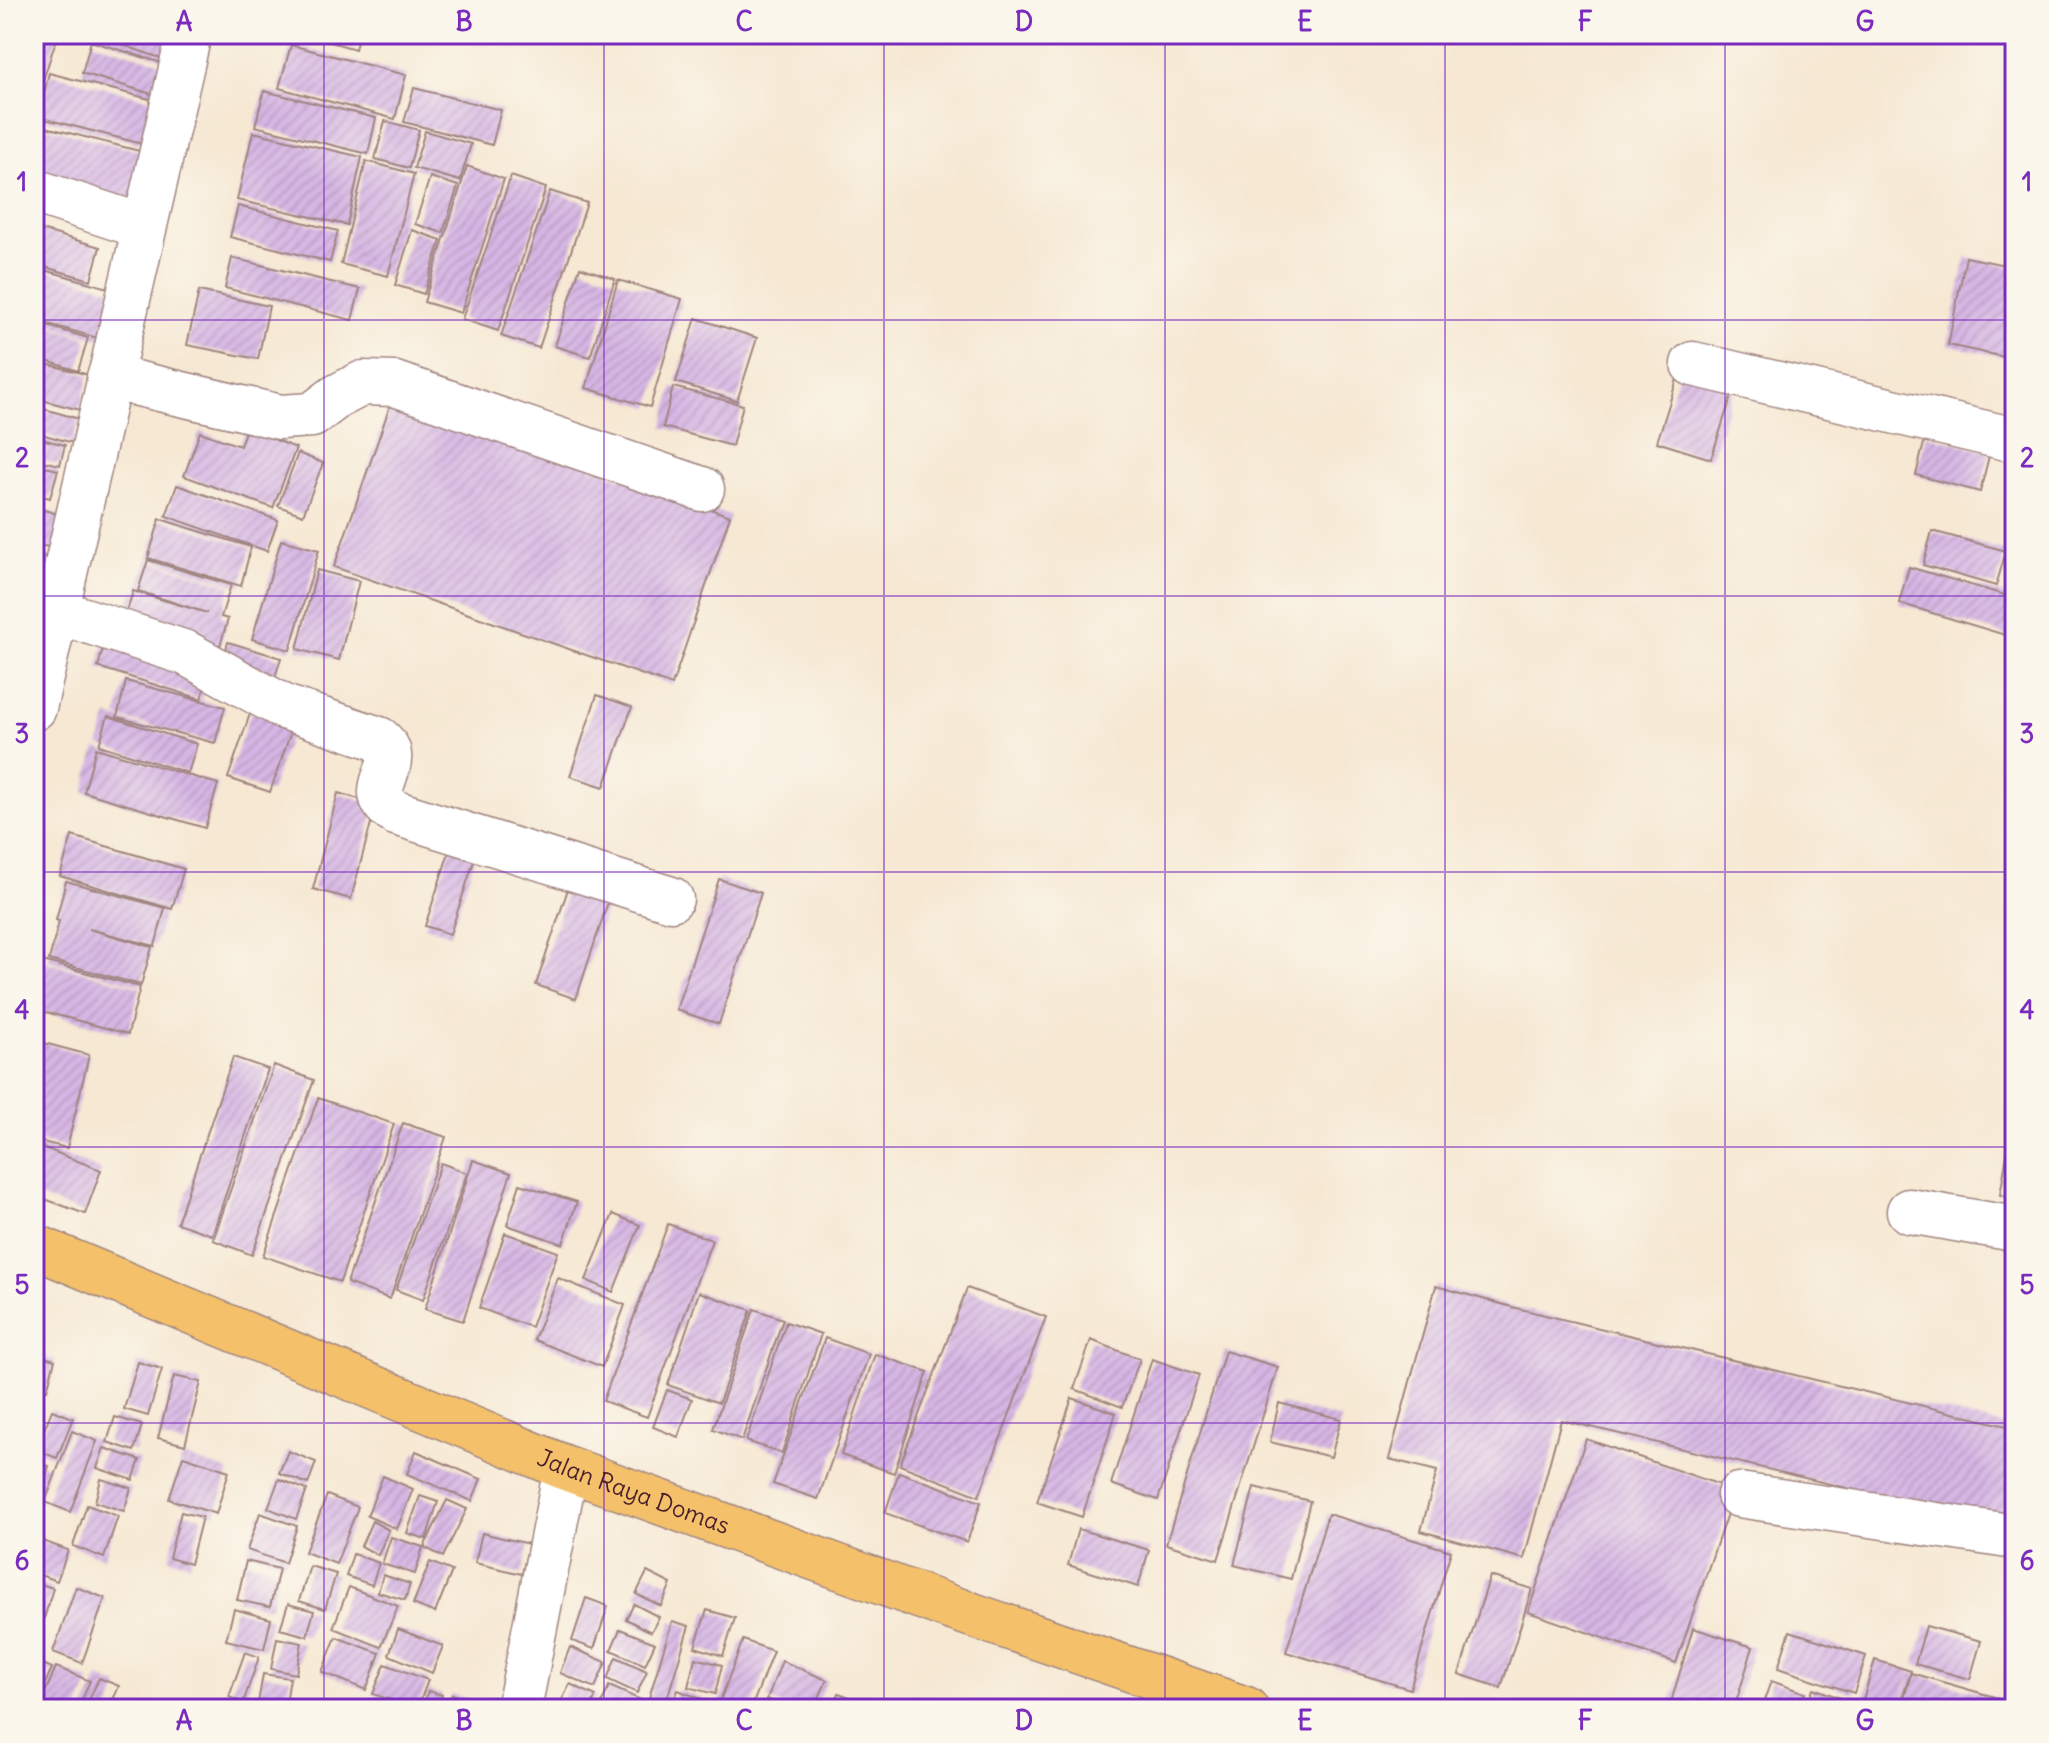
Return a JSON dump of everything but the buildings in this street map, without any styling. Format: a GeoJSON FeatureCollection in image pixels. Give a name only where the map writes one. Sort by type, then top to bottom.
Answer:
{"type":"FeatureCollection","features":[{"type":"Feature","properties":{"kind":"highway","name":"Jalan Raya Domas"},"geometry":{"type":"LineString","coordinates":[[34,1246],[566,1468],[952,1608],[1246,1709]]}},
{"type":"Feature","properties":{"kind":"street"},"geometry":{"type":"LineString","coordinates":[[34,708],[189,34]]}},
{"type":"Feature","properties":{"kind":"street"},"geometry":{"type":"LineString","coordinates":[[34,191],[144,227]]}},
{"type":"Feature","properties":{"kind":"street"},"geometry":{"type":"LineString","coordinates":[[1693,364],[2015,440]]}},
{"type":"Feature","properties":{"kind":"street"},"geometry":{"type":"LineString","coordinates":[[109,377],[280,417],[312,415],[363,383],[395,384],[702,489]]}},
{"type":"Feature","properties":{"kind":"street"},"geometry":{"type":"LineString","coordinates":[[56,611],[186,653],[284,707],[379,739],[388,747],[391,760],[380,794],[383,804],[396,813],[671,899]]}},
{"type":"Feature","properties":{"kind":"street"},"geometry":{"type":"LineString","coordinates":[[1909,1211],[2015,1229]]}},
{"type":"Feature","properties":{"kind":"street"},"geometry":{"type":"LineString","coordinates":[[519,1709],[566,1468]]}},
{"type":"Feature","properties":{"kind":"street"},"geometry":{"type":"LineString","coordinates":[[1739,1495],[2015,1537]]}}]}
